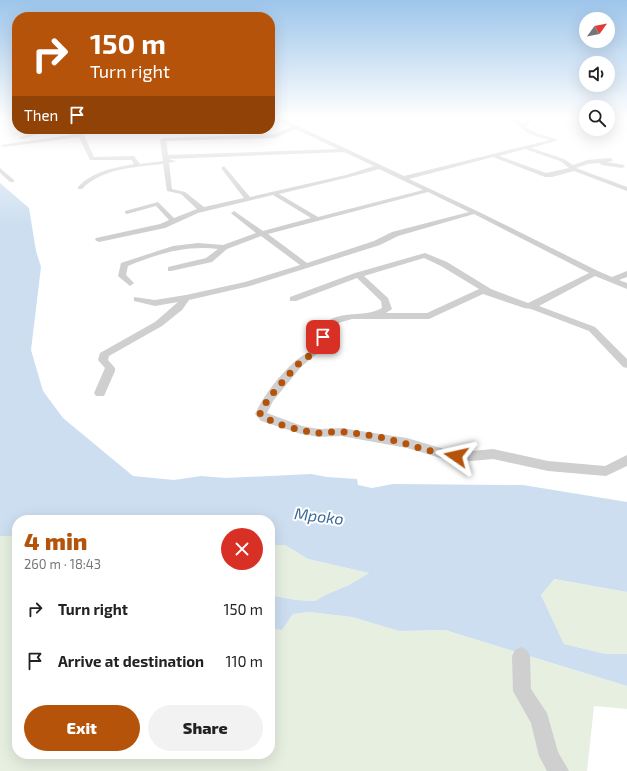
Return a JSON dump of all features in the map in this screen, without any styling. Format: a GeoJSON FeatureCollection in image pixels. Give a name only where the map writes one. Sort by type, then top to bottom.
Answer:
{"type":"FeatureCollection","features":[{"type":"Feature","properties":{"kind":"street"},"geometry":{"type":"LineString","coordinates":[[90,154],[92,159],[134,158],[138,166]]}},
{"type":"Feature","properties":{"kind":"street"},"geometry":{"type":"LineString","coordinates":[[164,154],[169,190],[183,193],[203,210]]}},
{"type":"Feature","properties":{"kind":"street"},"geometry":{"type":"LineString","coordinates":[[80,188],[90,178],[165,159],[177,160],[186,156],[250,154]]}},
{"type":"Feature","properties":{"kind":"street"},"geometry":{"type":"LineString","coordinates":[[350,154],[475,212],[595,273],[627,286]]}},
{"type":"Feature","properties":{"kind":"street"},"geometry":{"type":"LineString","coordinates":[[404,178],[502,154]]}},
{"type":"Feature","properties":{"kind":"street"},"geometry":{"type":"LineString","coordinates":[[544,154],[562,160],[573,168],[627,189]]}},
{"type":"Feature","properties":{"kind":"street"},"geometry":{"type":"LineString","coordinates":[[494,156],[546,175],[552,175],[587,162],[612,160]]}},
{"type":"Feature","properties":{"kind":"street"},"geometry":{"type":"LineString","coordinates":[[599,162],[622,166]]}},
{"type":"Feature","properties":{"kind":"street"},"geometry":{"type":"LineString","coordinates":[[99,240],[162,226],[172,220],[203,210],[275,194],[378,167]]}},
{"type":"Feature","properties":{"kind":"street"},"geometry":{"type":"LineString","coordinates":[[224,168],[248,200]]}},
{"type":"Feature","properties":{"kind":"street"},"geometry":{"type":"LineString","coordinates":[[0,170],[12,181]]}},
{"type":"Feature","properties":{"kind":"street"},"geometry":{"type":"LineString","coordinates":[[171,269],[209,260],[216,256],[224,247],[263,233],[429,190]]}},
{"type":"Feature","properties":{"kind":"street"},"geometry":{"type":"LineString","coordinates":[[275,194],[317,219]]}},
{"type":"Feature","properties":{"kind":"street"},"geometry":{"type":"LineString","coordinates":[[127,212],[158,204],[172,220]]}},
{"type":"Feature","properties":{"kind":"street"},"geometry":{"type":"LineString","coordinates":[[137,299],[155,302],[186,298],[247,284],[377,243],[395,234],[475,212]]}},
{"type":"Feature","properties":{"kind":"street"},"geometry":{"type":"LineString","coordinates":[[234,213],[305,265]]}},
{"type":"Feature","properties":{"kind":"street"},"geometry":{"type":"LineString","coordinates":[[130,284],[122,276],[124,265],[148,255],[164,250],[192,245],[205,244],[224,247]]}},
{"type":"Feature","properties":{"kind":"street"},"geometry":{"type":"LineString","coordinates":[[293,299],[358,275],[425,255],[444,264],[488,291],[592,329],[627,365]]}},
{"type":"Feature","properties":{"kind":"street"},"geometry":{"type":"LineString","coordinates":[[532,306],[595,273]]}},
{"type":"Feature","properties":{"kind":"street"},"geometry":{"type":"LineString","coordinates":[[611,280],[627,274]]}},
{"type":"Feature","properties":{"kind":"street"},"geometry":{"type":"LineString","coordinates":[[358,275],[385,300],[387,309],[375,316]]}},
{"type":"Feature","properties":{"kind":"street"},"geometry":{"type":"LineString","coordinates":[[488,291],[477,292],[429,316],[352,316],[332,322],[325,328],[321,345],[297,365],[268,399],[260,414],[265,418],[301,430],[319,433],[341,432],[381,437],[407,442],[444,454],[471,456],[493,454],[548,466],[606,472],[627,460]]}},
{"type":"Feature","properties":{"kind":"street"},"geometry":{"type":"LineString","coordinates":[[100,393],[103,382],[110,371],[110,368],[103,360],[104,356],[168,316],[182,304],[186,298]]}},
{"type":"Feature","properties":{"kind":"street"},"geometry":{"type":"LineString","coordinates":[[521,656],[522,691],[540,720],[549,756],[559,771]]}},
{"type":"Feature","properties":{"kind":"green space"},"geometry":{"type":"Polygon","coordinates":[[[0,536],[12,536],[12,759],[275,759],[275,629],[282,630],[293,614],[309,612],[352,617],[399,631],[445,630],[627,686],[627,709],[594,706],[587,771],[0,771],[0,536]]]}},
{"type":"Feature","properties":{"kind":"green space"},"geometry":{"type":"Polygon","coordinates":[[[275,545],[285,545],[308,559],[369,573],[349,585],[315,601],[296,600],[275,596],[275,545]]]}},
{"type":"Feature","properties":{"kind":"green space"},"geometry":{"type":"Polygon","coordinates":[[[553,579],[627,592],[627,654],[606,654],[564,644],[541,595],[553,579]]]}},
{"type":"Feature","properties":{"kind":"water","name":"Mpoko"},"geometry":{"type":"Polygon","coordinates":[[[0,183],[29,208],[36,251],[41,267],[31,350],[43,391],[63,418],[133,476],[174,480],[201,476],[226,478],[311,474],[327,477],[357,479],[358,485],[372,488],[393,484],[523,485],[627,502],[627,592],[554,579],[541,595],[564,644],[606,654],[627,654],[627,686],[445,630],[399,631],[352,617],[309,612],[293,614],[282,630],[275,629],[275,596],[296,600],[315,601],[349,585],[369,573],[308,559],[285,545],[275,545],[275,515],[12,515],[12,536],[0,536],[0,183]]]}},
{"type":"Feature","properties":{"kind":"route"},"geometry":{"type":"LineString","coordinates":[[323,337],[321,345],[297,365],[268,399],[260,414],[265,418],[301,430],[319,433],[341,432],[381,437],[394,441],[407,442],[444,454],[456,456]]}}]}
